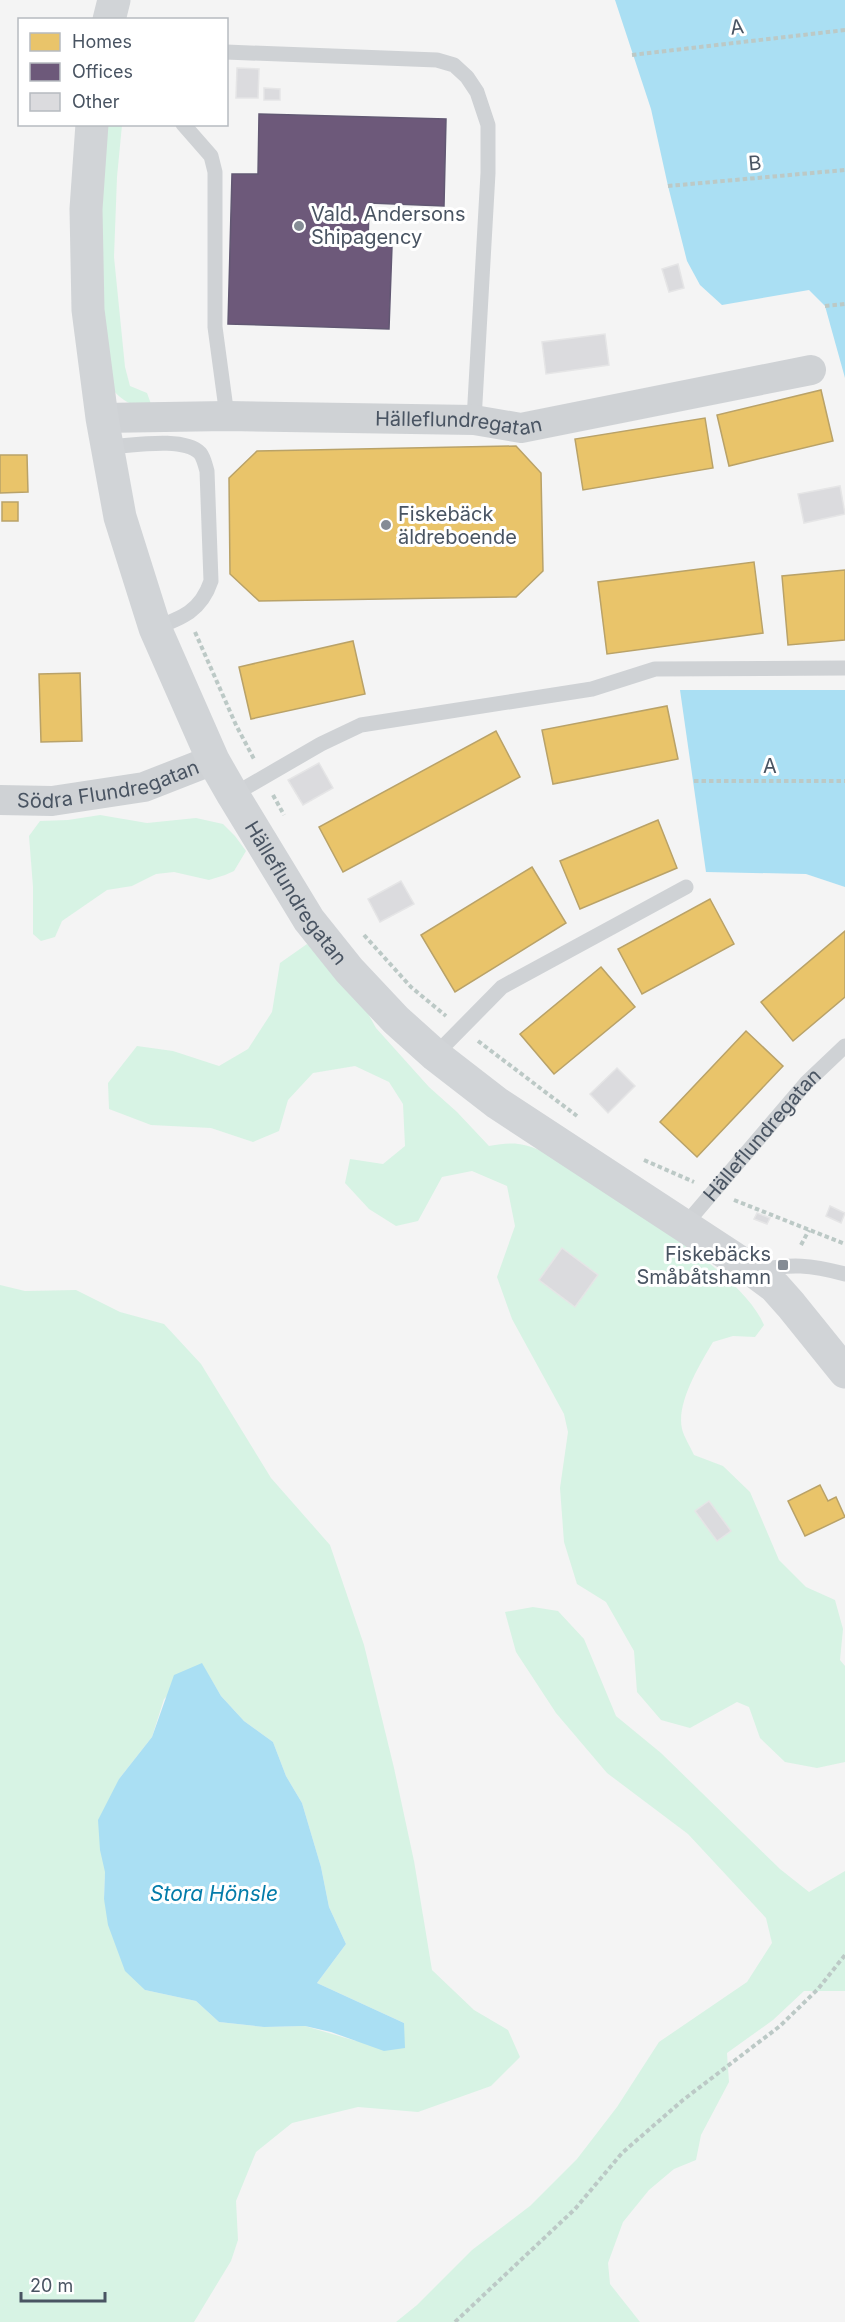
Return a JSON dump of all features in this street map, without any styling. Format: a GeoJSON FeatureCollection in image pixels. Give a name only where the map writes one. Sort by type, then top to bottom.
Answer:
{"type":"FeatureCollection","features":[{"type":"Feature","properties":{"kind":"street"},"geometry":{"type":"LineString","coordinates":[[110,18],[114,0]]}},
{"type":"Feature","properties":{"kind":"street","name":"Hälleflundregatan"},"geometry":{"type":"LineString","coordinates":[[92,126],[86,209],[88,310],[105,433],[120,517],[155,628],[213,760],[233,795],[309,920],[349,970],[396,1020],[435,1055],[497,1103],[775,1287],[845,1372]]}},
{"type":"Feature","properties":{"kind":"street","name":"Hälleflundregatan"},"geometry":{"type":"LineString","coordinates":[[105,433],[227,416],[474,420],[521,428],[811,370]]}},
{"type":"Feature","properties":{"kind":"street","name":"Södra Flundregatan"},"geometry":{"type":"LineString","coordinates":[[0,800],[52,801],[144,787],[213,760]]}},
{"type":"Feature","properties":{"kind":"lane"},"geometry":{"type":"LineString","coordinates":[[228,52],[437,60],[454,65],[477,92],[488,124],[487,184],[474,420]]}},
{"type":"Feature","properties":{"kind":"lane"},"geometry":{"type":"LineString","coordinates":[[185,126],[211,156],[215,172],[215,327],[227,416]]}},
{"type":"Feature","properties":{"kind":"lane"},"geometry":{"type":"LineString","coordinates":[[105,433],[192,447],[202,455],[207,471],[211,581],[207,594],[189,615],[155,628]]}},
{"type":"Feature","properties":{"kind":"lane"},"geometry":{"type":"LineString","coordinates":[[233,795],[321,744],[361,725],[592,689],[655,669],[845,668]]}},
{"type":"Feature","properties":{"kind":"lane"},"geometry":{"type":"LineString","coordinates":[[435,1055],[502,987],[686,887]]}},
{"type":"Feature","properties":{"kind":"lane","name":"Hälleflundregatan"},"geometry":{"type":"LineString","coordinates":[[684,1226],[806,1083],[845,1046]]}},
{"type":"Feature","properties":{"kind":"lane"},"geometry":{"type":"LineString","coordinates":[[755,1272],[783,1265],[821,1268],[845,1274]]}},
{"type":"Feature","properties":{"kind":"path","name":"A"},"geometry":{"type":"LineString","coordinates":[[632,55],[845,30]]}},
{"type":"Feature","properties":{"kind":"path","name":"B"},"geometry":{"type":"LineString","coordinates":[[668,186],[845,170]]}},
{"type":"Feature","properties":{"kind":"path"},"geometry":{"type":"LineString","coordinates":[[825,306],[845,304]]}},
{"type":"Feature","properties":{"kind":"path","name":"A"},"geometry":{"type":"LineString","coordinates":[[694,781],[845,781]]}},
{"type":"Feature","properties":{"kind":"path"},"geometry":{"type":"LineString","coordinates":[[800,1247],[808,1230]]}},
{"type":"Feature","properties":{"kind":"path"},"geometry":{"type":"LineString","coordinates":[[455,2322],[575,2209],[622,2153],[682,2100],[780,2026],[818,1989],[845,1955]]}},
{"type":"Feature","properties":{"kind":"green space"},"geometry":{"type":"Polygon","coordinates":[[[106,126],[122,126],[117,177],[114,257],[125,367],[130,386],[147,393],[151,404],[129,403],[111,388],[99,269],[106,126]]]}},
{"type":"Feature","properties":{"kind":"green space"},"geometry":{"type":"Polygon","coordinates":[[[100,815],[147,823],[196,818],[223,824],[246,851],[234,871],[209,880],[174,872],[156,874],[132,886],[107,890],[62,921],[55,937],[41,941],[33,934],[33,887],[29,836],[40,821],[100,815]]]}},
{"type":"Feature","properties":{"kind":"green space"},"geometry":{"type":"Polygon","coordinates":[[[307,944],[347,976],[376,1028],[429,1087],[457,1112],[489,1146],[522,1144],[562,1161],[688,1246],[735,1286],[753,1306],[764,1325],[755,1337],[733,1336],[713,1342],[686,1396],[682,1408],[682,1429],[694,1455],[723,1466],[750,1492],[779,1560],[806,1587],[835,1600],[843,1629],[840,1660],[845,1666],[845,1762],[817,1768],[785,1762],[760,1738],[749,1707],[737,1702],[690,1728],[661,1720],[637,1692],[634,1651],[606,1602],[577,1584],[564,1542],[560,1488],[568,1432],[564,1414],[512,1319],[497,1277],[515,1226],[507,1186],[472,1171],[442,1177],[418,1221],[396,1226],[369,1209],[345,1183],[350,1159],[383,1164],[405,1146],[403,1104],[389,1082],[355,1066],[313,1073],[288,1100],[279,1131],[253,1142],[211,1128],[151,1125],[109,1109],[108,1083],[137,1046],[173,1051],[219,1066],[248,1049],[272,1012],[280,963],[307,944]]]}},
{"type":"Feature","properties":{"kind":"green space"},"geometry":{"type":"Polygon","coordinates":[[[0,1285],[25,1291],[76,1290],[120,1312],[164,1324],[201,1364],[271,1478],[330,1545],[364,1645],[394,1768],[414,1861],[432,1970],[474,2010],[508,2030],[520,2057],[491,2086],[418,2112],[358,2107],[292,2123],[256,2152],[236,2201],[238,2240],[231,2261],[194,2322],[0,2322],[0,1285]],[[202,1664],[164,1699],[152,1737],[119,1779],[105,1872],[104,1899],[145,1990],[196,2001],[219,2022],[264,2027],[305,2026],[356,2041],[404,2023],[317,1983],[346,1944],[329,1907],[321,1867],[302,1803],[286,1776],[273,1742],[244,1721],[221,1696],[202,1664]]]}},
{"type":"Feature","properties":{"kind":"green space"},"geometry":{"type":"Polygon","coordinates":[[[533,1607],[558,1611],[584,1639],[616,1716],[661,1753],[780,1869],[809,1892],[845,1871],[845,1991],[804,1991],[773,2020],[727,2053],[729,2082],[701,2135],[696,2160],[674,2169],[649,2190],[623,2222],[608,2263],[610,2284],[640,2322],[396,2322],[417,2305],[472,2250],[530,2206],[577,2159],[617,2107],[659,2042],[747,1982],[772,1943],[766,1918],[688,1834],[607,1773],[556,1713],[516,1652],[505,1612],[533,1607]]]}},
{"type":"Feature","properties":{"kind":"water"},"geometry":{"type":"Polygon","coordinates":[[[615,0],[845,0],[845,378],[825,306],[809,290],[722,305],[700,285],[687,261],[651,109],[615,0]]]}},
{"type":"Feature","properties":{"kind":"water"},"geometry":{"type":"Polygon","coordinates":[[[680,690],[845,690],[845,887],[806,874],[706,872],[680,690]]]}},
{"type":"Feature","properties":{"kind":"water","name":"Stora Hönsle"},"geometry":{"type":"Polygon","coordinates":[[[202,1663],[221,1696],[244,1721],[273,1742],[286,1776],[302,1803],[321,1867],[329,1907],[346,1944],[317,1983],[404,2023],[405,2048],[384,2051],[331,2032],[305,2026],[264,2027],[219,2022],[196,2001],[145,1990],[125,1971],[108,1925],[104,1899],[105,1872],[100,1850],[98,1820],[119,1779],[152,1737],[174,1675],[202,1663]]]}},
{"type":"Feature","properties":{"kind":"building: Homes"},"geometry":{"type":"Polygon","coordinates":[[[821,390],[833,441],[729,466],[717,415],[821,390]]]}},
{"type":"Feature","properties":{"kind":"building: Homes"},"geometry":{"type":"Polygon","coordinates":[[[705,418],[713,468],[583,490],[575,439],[705,418]]]}},
{"type":"Feature","properties":{"kind":"building: Homes","name":"Fiskebäck äldreboende"},"geometry":{"type":"Polygon","coordinates":[[[516,446],[541,473],[543,571],[516,597],[259,601],[230,574],[229,478],[257,451],[516,446]]]}},
{"type":"Feature","properties":{"kind":"building: Homes"},"geometry":{"type":"Polygon","coordinates":[[[0,455],[27,455],[28,492],[0,493],[0,455]]]}},
{"type":"Feature","properties":{"kind":"building: Homes"},"geometry":{"type":"Polygon","coordinates":[[[2,502],[18,502],[18,521],[2,521],[2,502]]]}},
{"type":"Feature","properties":{"kind":"building: Homes"},"geometry":{"type":"Polygon","coordinates":[[[754,562],[763,633],[607,654],[598,582],[754,562]]]}},
{"type":"Feature","properties":{"kind":"building: Homes"},"geometry":{"type":"Polygon","coordinates":[[[845,570],[845,640],[788,645],[782,576],[845,570]]]}},
{"type":"Feature","properties":{"kind":"building: Homes"},"geometry":{"type":"Polygon","coordinates":[[[353,641],[365,694],[251,719],[239,667],[353,641]]]}},
{"type":"Feature","properties":{"kind":"building: Homes"},"geometry":{"type":"Polygon","coordinates":[[[80,673],[82,741],[41,742],[39,674],[80,673]]]}},
{"type":"Feature","properties":{"kind":"building: Homes"},"geometry":{"type":"Polygon","coordinates":[[[667,706],[678,759],[553,784],[542,730],[667,706]]]}},
{"type":"Feature","properties":{"kind":"building: Homes"},"geometry":{"type":"Polygon","coordinates":[[[496,731],[520,777],[343,872],[319,827],[496,731]]]}},
{"type":"Feature","properties":{"kind":"building: Homes"},"geometry":{"type":"Polygon","coordinates":[[[658,820],[677,868],[580,909],[560,861],[658,820]]]}},
{"type":"Feature","properties":{"kind":"building: Homes"},"geometry":{"type":"Polygon","coordinates":[[[532,867],[566,923],[455,992],[421,935],[532,867]]]}},
{"type":"Feature","properties":{"kind":"building: Homes"},"geometry":{"type":"Polygon","coordinates":[[[710,899],[734,944],[642,994],[618,949],[710,899]]]}},
{"type":"Feature","properties":{"kind":"building: Homes"},"geometry":{"type":"Polygon","coordinates":[[[845,931],[845,997],[793,1041],[761,1002],[845,931]]]}},
{"type":"Feature","properties":{"kind":"building: Homes"},"geometry":{"type":"Polygon","coordinates":[[[601,967],[635,1007],[554,1074],[520,1034],[601,967]]]}},
{"type":"Feature","properties":{"kind":"building: Homes"},"geometry":{"type":"Polygon","coordinates":[[[746,1031],[783,1066],[697,1157],[660,1122],[746,1031]]]}},
{"type":"Feature","properties":{"kind":"building: Homes"},"geometry":{"type":"Polygon","coordinates":[[[820,1485],[828,1501],[836,1497],[845,1517],[805,1536],[788,1501],[820,1485]]]}},
{"type":"Feature","properties":{"kind":"building: Offices","name":"Vald. Andersons Shipagency"},"geometry":{"type":"Polygon","coordinates":[[[259,114],[446,119],[444,206],[369,203],[368,246],[392,246],[389,329],[228,324],[232,174],[258,174],[259,114]]]}},
{"type":"Feature","properties":{"kind":"building: Other"},"geometry":{"type":"Polygon","coordinates":[[[237,68],[259,69],[258,98],[236,98],[237,68]]]}},
{"type":"Feature","properties":{"kind":"building: Other"},"geometry":{"type":"Polygon","coordinates":[[[264,88],[280,89],[280,100],[264,100],[264,88]]]}},
{"type":"Feature","properties":{"kind":"building: Other"},"geometry":{"type":"Polygon","coordinates":[[[678,264],[684,288],[669,292],[662,269],[678,264]]]}},
{"type":"Feature","properties":{"kind":"building: Other"},"geometry":{"type":"Polygon","coordinates":[[[605,334],[609,365],[546,374],[542,342],[605,334]]]}},
{"type":"Feature","properties":{"kind":"building: Other"},"geometry":{"type":"Polygon","coordinates":[[[840,486],[845,514],[804,523],[798,494],[840,486]]]}},
{"type":"Feature","properties":{"kind":"building: Other"},"geometry":{"type":"Polygon","coordinates":[[[319,763],[333,788],[303,805],[288,780],[319,763]]]}},
{"type":"Feature","properties":{"kind":"building: Other"},"geometry":{"type":"Polygon","coordinates":[[[401,881],[414,904],[380,922],[368,899],[401,881]]]}},
{"type":"Feature","properties":{"kind":"building: Other"},"geometry":{"type":"Polygon","coordinates":[[[617,1068],[635,1086],[608,1113],[590,1094],[617,1068]]]}},
{"type":"Feature","properties":{"kind":"building: Other"},"geometry":{"type":"Polygon","coordinates":[[[830,1206],[845,1213],[841,1223],[826,1216],[830,1206]]]}},
{"type":"Feature","properties":{"kind":"building: Other"},"geometry":{"type":"Polygon","coordinates":[[[757,1213],[770,1218],[767,1224],[754,1219],[757,1213]]]}},
{"type":"Feature","properties":{"kind":"building: Other"},"geometry":{"type":"Polygon","coordinates":[[[562,1248],[598,1275],[575,1307],[539,1280],[562,1248]]]}},
{"type":"Feature","properties":{"kind":"building: Other"},"geometry":{"type":"Polygon","coordinates":[[[709,1501],[731,1531],[717,1541],[695,1511],[709,1501]]]}},
{"type":"Feature","properties":{"kind":"place","name":"Vald. Andersons Shipagency"},"geometry":{"type":"Point","coordinates":[299,226]}},
{"type":"Feature","properties":{"kind":"place","name":"Fiskebäck äldreboende"},"geometry":{"type":"Point","coordinates":[386,525]}},
{"type":"Feature","properties":{"kind":"place","name":"Fiskebäcks Småbåtshamn"},"geometry":{"type":"Point","coordinates":[783,1265]}}]}
